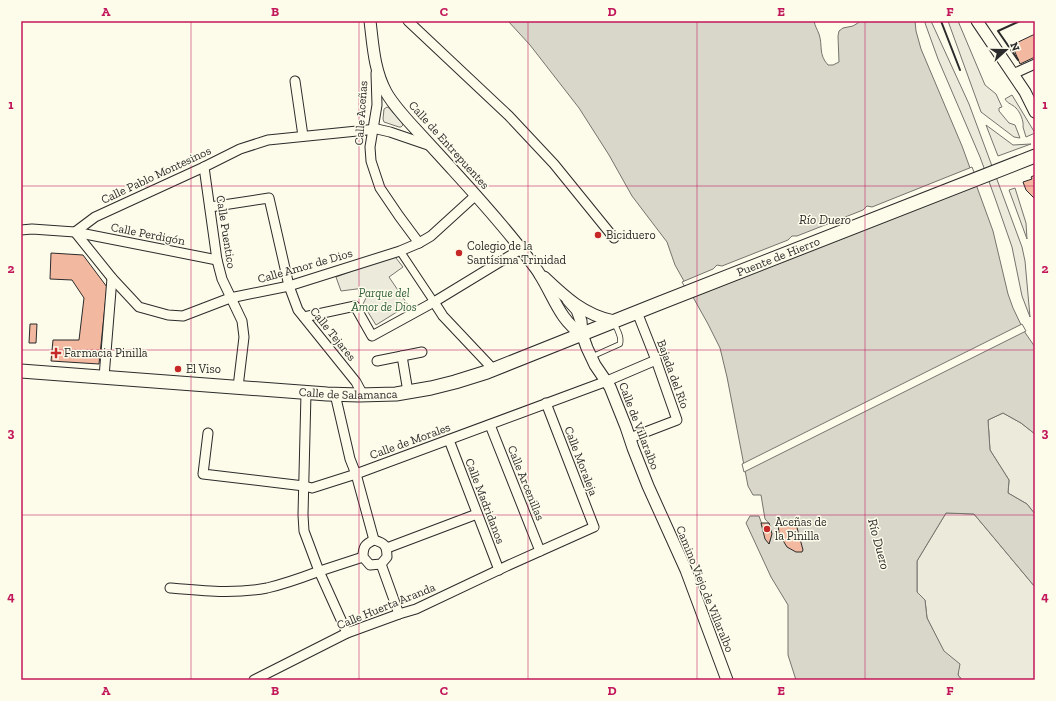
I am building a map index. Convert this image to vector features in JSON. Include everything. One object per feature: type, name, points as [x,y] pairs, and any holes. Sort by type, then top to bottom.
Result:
[{"type":"main road","name":"Puente de Hierro","points":[[660,303],[1035,156]]},
{"type":"main road","name":"Calle de Salamanca","points":[[21,371],[306,393],[364,395],[396,394],[455,382],[494,369],[660,303]]},
{"type":"street","name":"Calle de Entrepuentes","points":[[370,21],[376,67],[390,99],[476,195],[539,272],[574,306],[581,321],[582,334]]},
{"type":"street","points":[[408,21],[509,116],[554,164],[614,238]]},
{"type":"street","points":[[977,21],[1025,92],[1035,112]]},
{"type":"street","points":[[1013,74],[1035,64]]},
{"type":"street","name":"Calle Aceñas","points":[[376,67],[376,105],[370,147],[371,161],[380,188],[419,243]]},
{"type":"street","points":[[295,82],[303,136]]},
{"type":"street","points":[[1025,92],[1035,101]]},
{"type":"street","name":"Calle Pablo Montesinos","points":[[75,232],[95,217],[240,149],[268,140],[373,129],[390,132],[431,146]]},
{"type":"street","name":"Calle Puentico","points":[[204,167],[217,260],[222,279],[242,321],[244,337],[238,388]]},
{"type":"street","name":"Calle Amor de Dios","points":[[75,232],[112,278],[139,307],[168,315],[183,316],[230,298],[289,286],[419,243],[431,236],[476,195]]},
{"type":"street","name":"Calle Tejares","points":[[210,207],[269,198],[289,286],[298,310],[356,382],[364,395]]},
{"type":"street","points":[[21,230],[32,229],[75,232]]},
{"type":"street","name":"Calle Perdigón","points":[[75,232],[217,260]]},
{"type":"street","points":[[304,317],[355,306],[372,336],[434,302],[521,249]]},
{"type":"street","points":[[400,250],[443,316],[494,369]]},
{"type":"street","name":"Calle de Entrepuentes","points":[[539,272],[552,298],[566,320],[573,328],[582,334]]},
{"type":"street","points":[[104,377],[112,278]]},
{"type":"street","name":"Calle de Entrepuentes","points":[[568,300],[593,314],[614,321]]},
{"type":"street","name":"Bajada del Río","points":[[630,438],[677,420],[637,312]]},
{"type":"street","name":"Calle de Villaralbo","points":[[582,334],[591,357],[607,381],[624,420],[648,486]]},
{"type":"street","points":[[377,361],[422,352]]},
{"type":"street","points":[[402,356],[408,392]]},
{"type":"street","name":"Calle de Morales","points":[[208,433],[203,474],[312,488],[356,474],[490,425],[607,381],[656,360]]},
{"type":"street","points":[[306,393],[303,515],[304,531],[319,571],[347,633]]},
{"type":"street","points":[[335,394],[350,459],[356,474],[374,540]]},
{"type":"street","name":"Calle Moraleja","points":[[546,403],[594,527]]},
{"type":"street","name":"Calle Arcenillas","points":[[490,425],[540,551]]},
{"type":"street","name":"Calle Madridanos","points":[[449,440],[499,570]]},
{"type":"street","name":"Camino Viejo de Villaralbo","points":[[648,486],[686,570],[727,680]]},
{"type":"street","points":[[387,548],[477,514]]},
{"type":"street","name":"Calle Huerta Aranda","points":[[254,680],[347,633],[416,609],[594,527]]},
{"type":"street","points":[[374,540],[382,542],[387,548],[387,557],[381,564],[370,565],[363,556],[363,549],[367,543],[374,540]]},
{"type":"street","points":[[170,588],[214,591],[268,588],[290,582],[363,556]]},
{"type":"street","points":[[381,564],[399,614]]},
{"type":"lane","points":[[591,357],[620,344],[621,341],[614,321]]},
{"type":"green space","points":[[926,21],[931,21],[969,104],[1022,247],[1025,261],[1030,317],[1022,296],[1012,247],[995,198],[980,157],[938,59],[925,23]]},
{"type":"green space","points":[[948,21],[958,21],[985,85],[996,94],[1002,107],[999,108],[999,111],[1009,123],[1015,125],[1020,138],[1014,137],[981,112]]},
{"type":"green space","points":[[1012,95],[1035,133],[1026,137],[1020,114],[1016,108],[1005,99]]},
{"type":"green space","points":[[387,107],[402,123],[403,125],[401,127],[384,122],[384,109]]},
{"type":"green space","points":[[986,125],[1013,145],[1031,144],[998,156]]},
{"type":"green space","points":[[1015,188],[1026,223],[1027,239],[1009,190]]},
{"type":"green space","name":"Parque del Amor de Dios","points":[[395,255],[403,267],[389,277],[408,305],[376,325],[363,304],[367,296],[364,288],[341,291],[336,277]]},
{"type":"green space","points":[[1003,413],[1021,423],[1035,434],[1035,514],[1027,504],[1008,493],[1009,480],[990,450],[988,420]]},
{"type":"green space","points":[[946,513],[974,514],[1035,587],[1035,680],[962,680],[958,675],[959,664],[944,652],[927,618],[925,600],[917,592],[917,561]]},
{"type":"water","name":"Río Duero","points":[[508,21],[814,21],[820,38],[823,57],[828,65],[833,65],[839,62],[838,36],[839,31],[843,28],[853,26],[861,21],[915,21],[921,49],[962,146],[993,231],[1008,294],[1013,308],[1024,331],[1035,347],[1035,434],[1021,423],[1003,413],[988,420],[990,450],[1009,480],[1008,493],[1027,504],[1035,514],[1035,587],[974,514],[946,513],[917,561],[917,592],[925,600],[927,618],[944,651],[960,664],[958,675],[962,680],[796,680],[788,655],[788,605],[771,577],[746,523],[750,516],[759,516],[769,544],[771,528],[765,519],[761,495],[753,495],[748,486],[720,348],[675,265],[667,242],[632,196],[609,155],[579,108],[530,45]]},
{"type":"pier","points":[[972,167],[979,185],[691,298],[682,282],[713,269],[717,265],[722,266],[788,240],[792,236],[797,236],[863,210],[867,206],[872,207]]},
{"type":"pier","points":[[1022,324],[1026,331],[744,472],[742,464]]},
{"type":"building","points":[[1035,34],[1035,57],[1020,64],[1012,45]]},
{"type":"building","points":[[1035,175],[1035,199],[1026,190],[1023,182],[1032,179],[1031,177]]},
{"type":"building","points":[[51,253],[83,255],[107,287],[99,364],[51,361],[53,340],[79,340],[84,298],[72,280],[50,279]]},
{"type":"building","points":[[30,324],[37,324],[36,343],[29,343]]},
{"type":"building","points":[[795,520],[803,550],[802,552],[796,552],[787,547],[779,534],[778,522]]},
{"type":"building","name":"Aceñas de la Pinilla","points":[[761,523],[769,523],[772,534],[769,544],[765,539]]},
{"type":"wall","points":[[941,21],[960,70]]},
{"type":"wall","points":[[1018,60],[998,31],[1020,21]]},
{"type":"place","name":"Biciduero","points":[[598,235]]},
{"type":"place","name":"Colegio de la Santísima Trinidad","points":[[459,253]]},
{"type":"place","name":"Farmacia Pinilla","points":[[56,353]]},
{"type":"place","name":"El Viso","points":[[178,369]]},
{"type":"place","name":"Aceñas de la Pinilla","points":[[767,529]]}]
